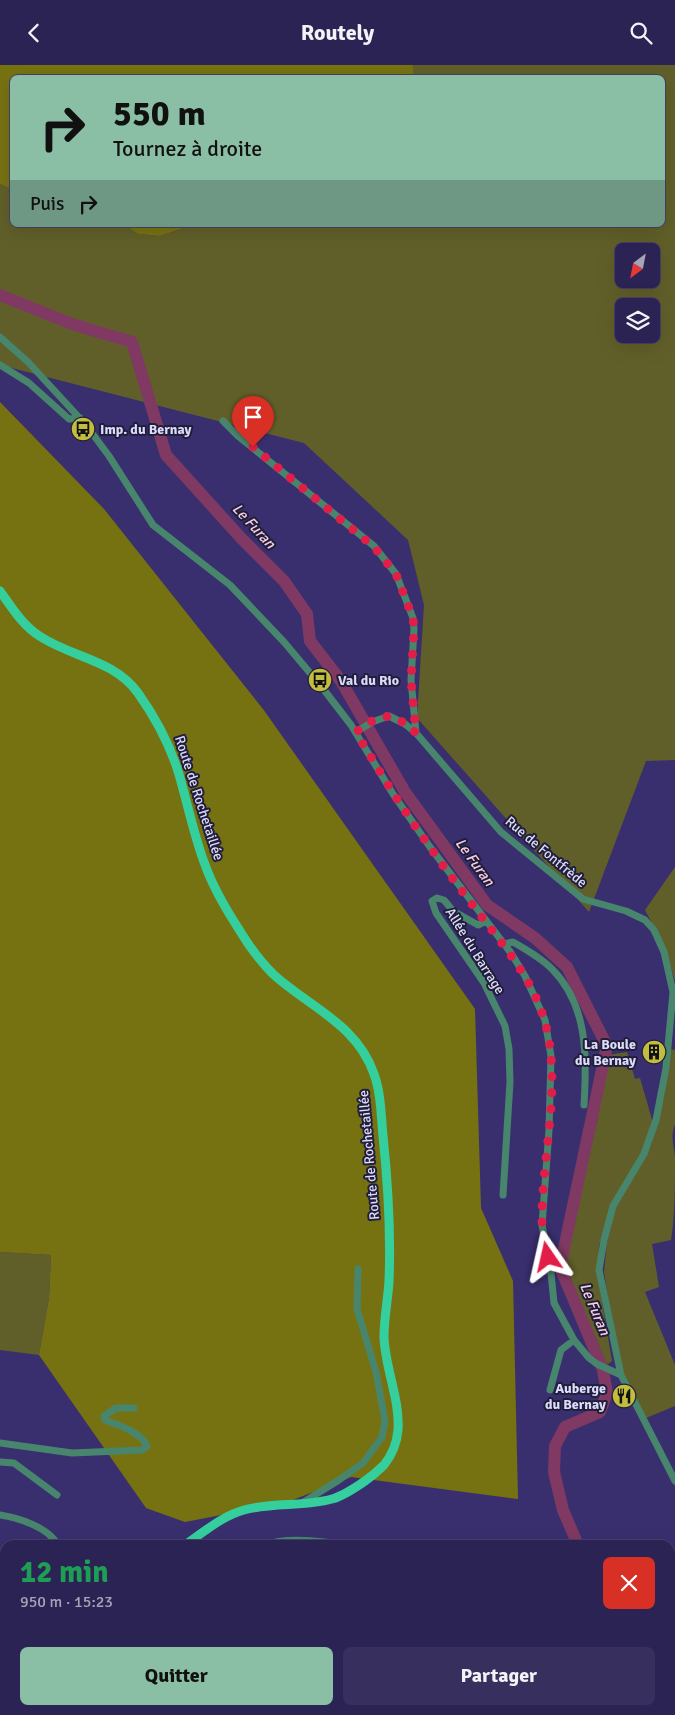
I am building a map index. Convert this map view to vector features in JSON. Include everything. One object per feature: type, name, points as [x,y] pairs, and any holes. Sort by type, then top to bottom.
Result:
[{"type":"main road","name":"Route de Rochetaillée","points":[[0,591],[20,620],[43,639],[96,660],[120,674],[137,691],[163,732],[178,770],[204,865],[236,925],[260,960],[275,975],[330,1015],[348,1031],[363,1050],[374,1074],[380,1100],[389,1195],[389,1279],[384,1338],[398,1418],[398,1435],[392,1451],[385,1464],[368,1479],[334,1499],[268,1505],[242,1510],[220,1520],[192,1540]]},
{"type":"street","points":[[0,337],[28,362],[80,418],[109,456],[153,525],[201,561],[244,599],[284,642],[358,731],[393,794],[430,847],[504,944],[526,977],[538,1002],[548,1035],[552,1057],[542,1225],[551,1273],[554,1303],[574,1340],[589,1358],[597,1364],[621,1375]]},
{"type":"street","points":[[0,365],[29,383],[69,419],[80,418]]},
{"type":"street","points":[[224,421],[238,436],[374,547],[396,574],[413,618],[411,680],[416,733]]},
{"type":"street","name":"Rue de Fontfrède","points":[[358,731],[372,721],[389,716],[405,723],[416,733],[501,832],[583,899],[626,911],[645,920],[654,930],[664,952],[673,992],[666,1068],[656,1120],[644,1154],[613,1206],[604,1240],[599,1270],[621,1375],[675,1481]]},
{"type":"street","name":"Allée du Barrage","points":[[486,921],[478,925],[453,911],[444,900],[437,898],[432,901],[436,913],[484,983],[505,1026],[510,1082],[503,1195]]},
{"type":"street","points":[[504,944],[514,942],[532,953],[552,970],[574,1000],[584,1037],[586,1075],[584,1105]]},
{"type":"street","points":[[302,1503],[363,1463],[382,1437],[385,1421],[376,1372],[357,1309],[358,1269]]},
{"type":"street","points":[[550,1389],[561,1350],[574,1340]]},
{"type":"street","points":[[0,1443],[72,1453],[142,1450],[147,1446],[144,1440],[119,1425],[104,1420],[104,1416],[116,1408],[134,1408]]},
{"type":"street","points":[[0,1462],[14,1463],[57,1495]]},
{"type":"street","points":[[0,1515],[15,1517],[42,1530],[54,1540]]},
{"type":"shaded area","points":[[0,65],[413,65],[413,75],[10,75],[10,189],[0,184]]},
{"type":"shaded area","points":[[413,65],[675,65],[675,760],[646,761],[589,912],[417,718],[424,605],[408,540],[304,443],[0,365],[0,184],[10,189],[10,227],[127,227],[138,234],[160,236],[187,227],[665,227],[665,75],[413,75]]},
{"type":"shaded area","points":[[127,227],[187,227],[160,236],[138,234]]},
{"type":"shaded area","points":[[0,402],[104,509],[263,709],[475,1009],[481,1208],[513,1281],[518,1499],[351,1477],[288,1502],[185,1522],[146,1508],[39,1355],[49,1298],[51,1255],[0,1252]]},
{"type":"shaded area","points":[[675,867],[675,981],[665,948],[645,910]]},
{"type":"shaded area","points":[[669,1049],[675,1050],[675,1124],[673,1137],[675,1189],[673,1221],[671,1240],[652,1244],[659,1287],[645,1292],[675,1365],[675,1406],[646,1418],[624,1374],[613,1331],[604,1272],[607,1242],[616,1205],[644,1160],[651,1145],[664,1097]]},
{"type":"shaded area","points":[[627,1052],[635,1079],[640,1078],[653,1123],[645,1147],[609,1210],[599,1246],[597,1272],[612,1361],[608,1364],[604,1362],[572,1289],[563,1263],[598,1117],[600,1088],[609,1055]]},
{"type":"shaded area","points":[[0,1252],[51,1255],[49,1298],[39,1355],[0,1350]]},
{"type":"waterway","name":"Le Furan","points":[[0,295],[72,324],[132,342],[166,455],[241,538],[284,581],[307,614],[310,641],[341,681],[405,792],[487,905],[535,938],[567,967],[607,1046],[560,1267],[603,1370],[607,1393],[600,1412],[565,1427],[555,1446],[554,1472],[563,1510],[576,1540]]},
{"type":"place","name":"Imp. du Bernay","points":[[83,429]]},
{"type":"place","name":"Val du Rio","points":[[320,680]]},
{"type":"place","name":"La Boule du Bernay","points":[[654,1052]]},
{"type":"place","name":"Auberge du Bernay","points":[[624,1396]]},
{"type":"route","points":[[253,447],[374,547],[396,574],[413,618],[411,680],[416,733],[405,723],[389,716],[372,721],[356,732],[393,794],[430,847],[464,894],[511,953],[526,977],[545,1021],[552,1057],[542,1225],[548,1257]]}]
